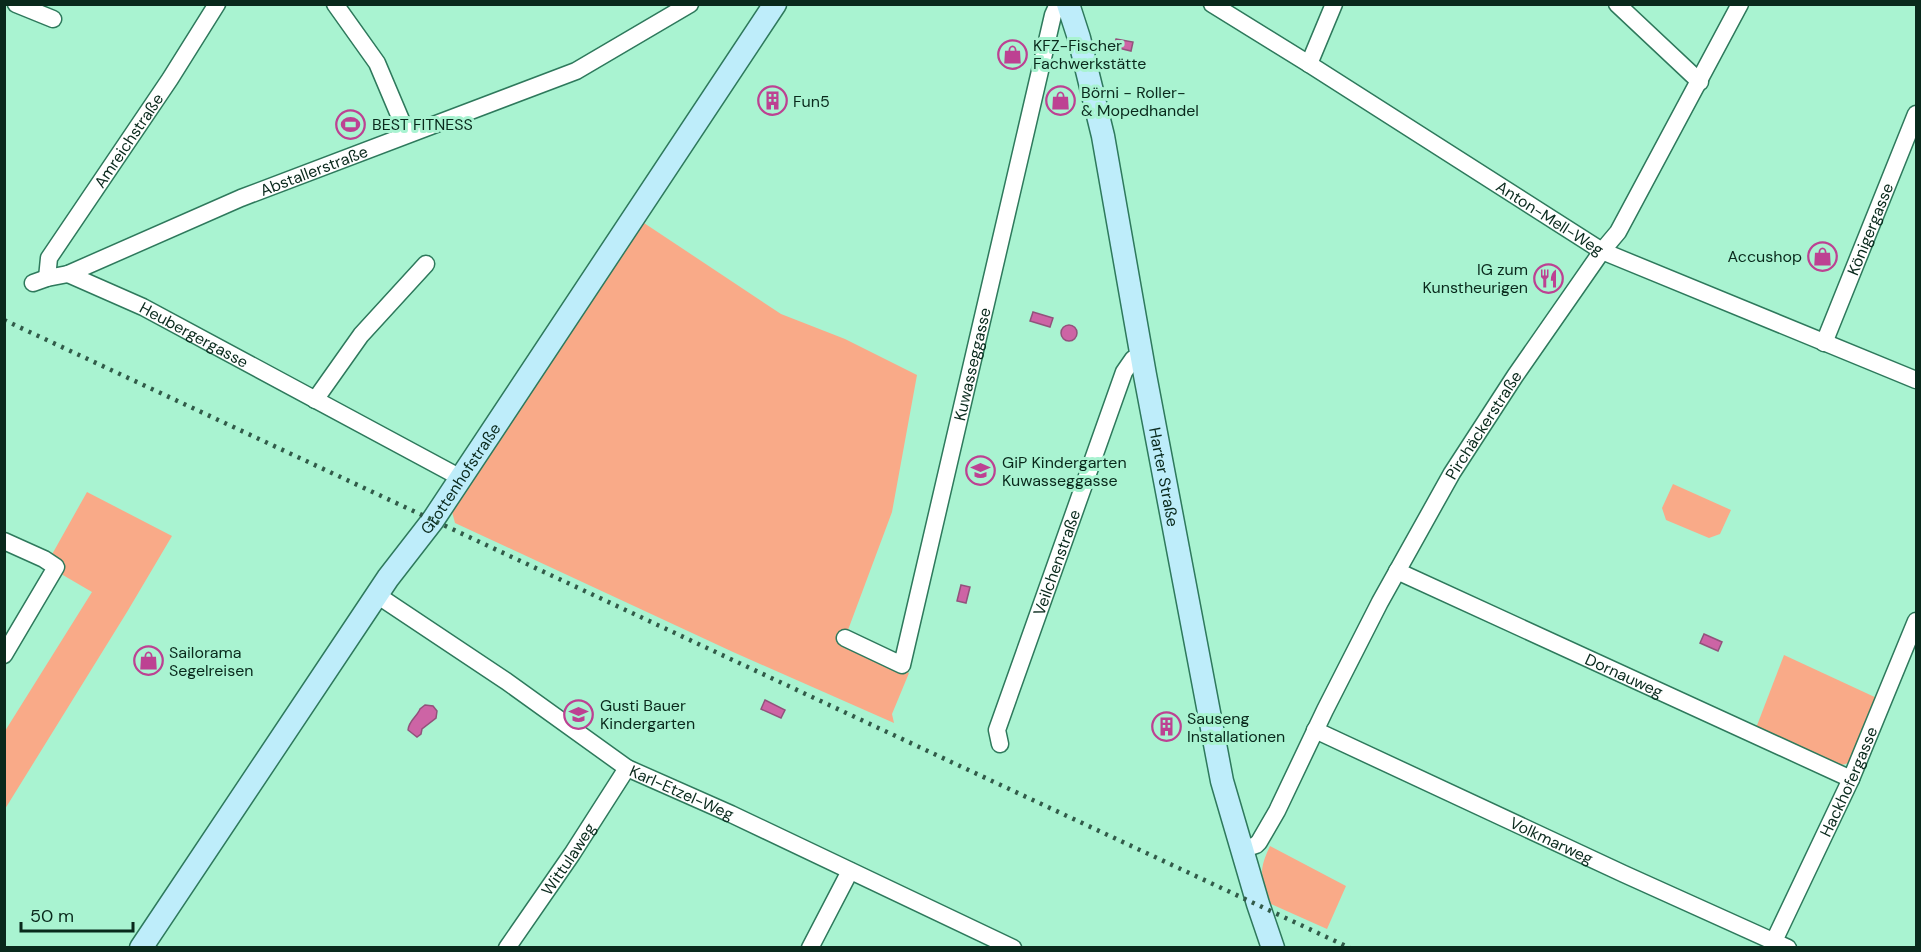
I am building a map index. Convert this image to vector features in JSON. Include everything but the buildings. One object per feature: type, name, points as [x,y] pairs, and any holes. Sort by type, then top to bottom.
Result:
[{"type":"main road","name":"Harter Straße","points":[[1068,4],[1104,136],[1141,356],[1203,693],[1222,781],[1241,850],[1273,948]]},
{"type":"main road","name":"Grottenhofstraße","points":[[141,948],[377,595],[419,540],[461,478],[766,8]]},
{"type":"street","points":[[16,4],[53,19]]},
{"type":"street","name":"Amreichstraße","points":[[40,281],[49,258],[217,4]]},
{"type":"street","points":[[335,4],[377,63],[407,134]]},
{"type":"street","name":"Abstallerstraße","points":[[40,281],[68,274],[241,198],[576,71],[690,4]]},
{"type":"street","name":"Kuwasseggasse","points":[[845,638],[902,665],[1053,15],[1058,4]]},
{"type":"street","name":"Anton-Mell-Weg","points":[[1212,4],[1602,251],[1917,380]]},
{"type":"street","points":[[1309,64],[1334,4]]},
{"type":"street","points":[[1617,4],[1700,82]]},
{"type":"street","name":"Pirchäckerstraße","points":[[1241,850],[1256,845],[1278,811],[1316,730],[1397,571],[1452,473],[1602,251],[1618,232],[1740,4]]},
{"type":"street","name":"Königergasse","points":[[1824,343],[1917,114]]},
{"type":"street","points":[[315,400],[361,335],[426,264]]},
{"type":"street","name":"Heubergergasse","points":[[68,274],[142,307],[461,478]]},
{"type":"street","name":"Veilchenstraße","points":[[1000,744],[997,730],[1124,372],[1133,359],[1141,356]]},
{"type":"street","points":[[4,541],[56,567],[4,656]]},
{"type":"street","name":"Dornauweg","points":[[1397,571],[1851,779]]},
{"type":"street","name":"Karl-Etzel-Weg","points":[[377,595],[506,681],[627,768],[731,814],[1013,948]]},
{"type":"street","name":"Hackhofergasse","points":[[1781,944],[1917,621]]},
{"type":"street","name":"Volkmarweg","points":[[1316,730],[1624,874],[1781,944]]},
{"type":"street","name":"Wittulaweg","points":[[507,948],[572,854],[627,768]]},
{"type":"street","points":[[810,948],[850,871]]},
{"type":"shaded area","points":[[1116,39],[1133,42],[1131,51],[1114,47]]},
{"type":"shaded area","points":[[641,221],[781,314],[845,339],[917,375],[892,512],[845,638],[909,673],[892,714],[894,723],[733,652],[455,523],[451,508]]},
{"type":"shaded area","points":[[1033,312],[1053,318],[1050,327],[1030,321]]},
{"type":"shaded area","points":[[1066,325],[1072,325],[1077,333],[1075,339],[1066,341],[1061,336],[1061,330]]},
{"type":"shaded area","points":[[1673,484],[1731,510],[1720,534],[1709,538],[1666,520],[1662,508]]},
{"type":"shaded area","points":[[87,492],[172,536],[5,809],[5,731],[92,592],[56,571],[50,558]]},
{"type":"shaded area","points":[[961,585],[970,587],[966,603],[957,601]]},
{"type":"shaded area","points":[[1704,634],[1722,642],[1718,651],[1700,643]]},
{"type":"shaded area","points":[[1784,655],[1879,699],[1849,763],[1838,766],[1756,728]]},
{"type":"shaded area","points":[[765,700],[785,710],[781,718],[761,709]]},
{"type":"shaded area","points":[[425,705],[433,706],[437,711],[436,718],[422,729],[421,734],[417,737],[408,730],[411,721]]},
{"type":"shaded area","points":[[1270,846],[1346,886],[1327,929],[1271,904],[1262,875],[1263,863]]},
{"type":"railway","points":[[4,320],[1350,948]]},
{"type":"place","name":"KFZ-Fischer Fachwerkstätte","points":[[1012,54]]},
{"type":"place","name":"Fun5","points":[[772,101]]},
{"type":"place","name":"Börni - Roller- & Mopedhandel","points":[[1060,101]]},
{"type":"place","name":"BEST FITNESS","points":[[351,124]]},
{"type":"place","name":"Accushop","points":[[1823,256]]},
{"type":"place","name":"IG zum Kunstheurigen","points":[[1549,278]]},
{"type":"place","name":"GiP Kindergarten Kuwasseggasse","points":[[981,471]]},
{"type":"place","name":"Sailorama Segelreisen","points":[[148,661]]},
{"type":"place","name":"Gusti Bauer Kindergarten","points":[[579,714]]},
{"type":"place","name":"Sauseng Installationen","points":[[1166,727]]}]
